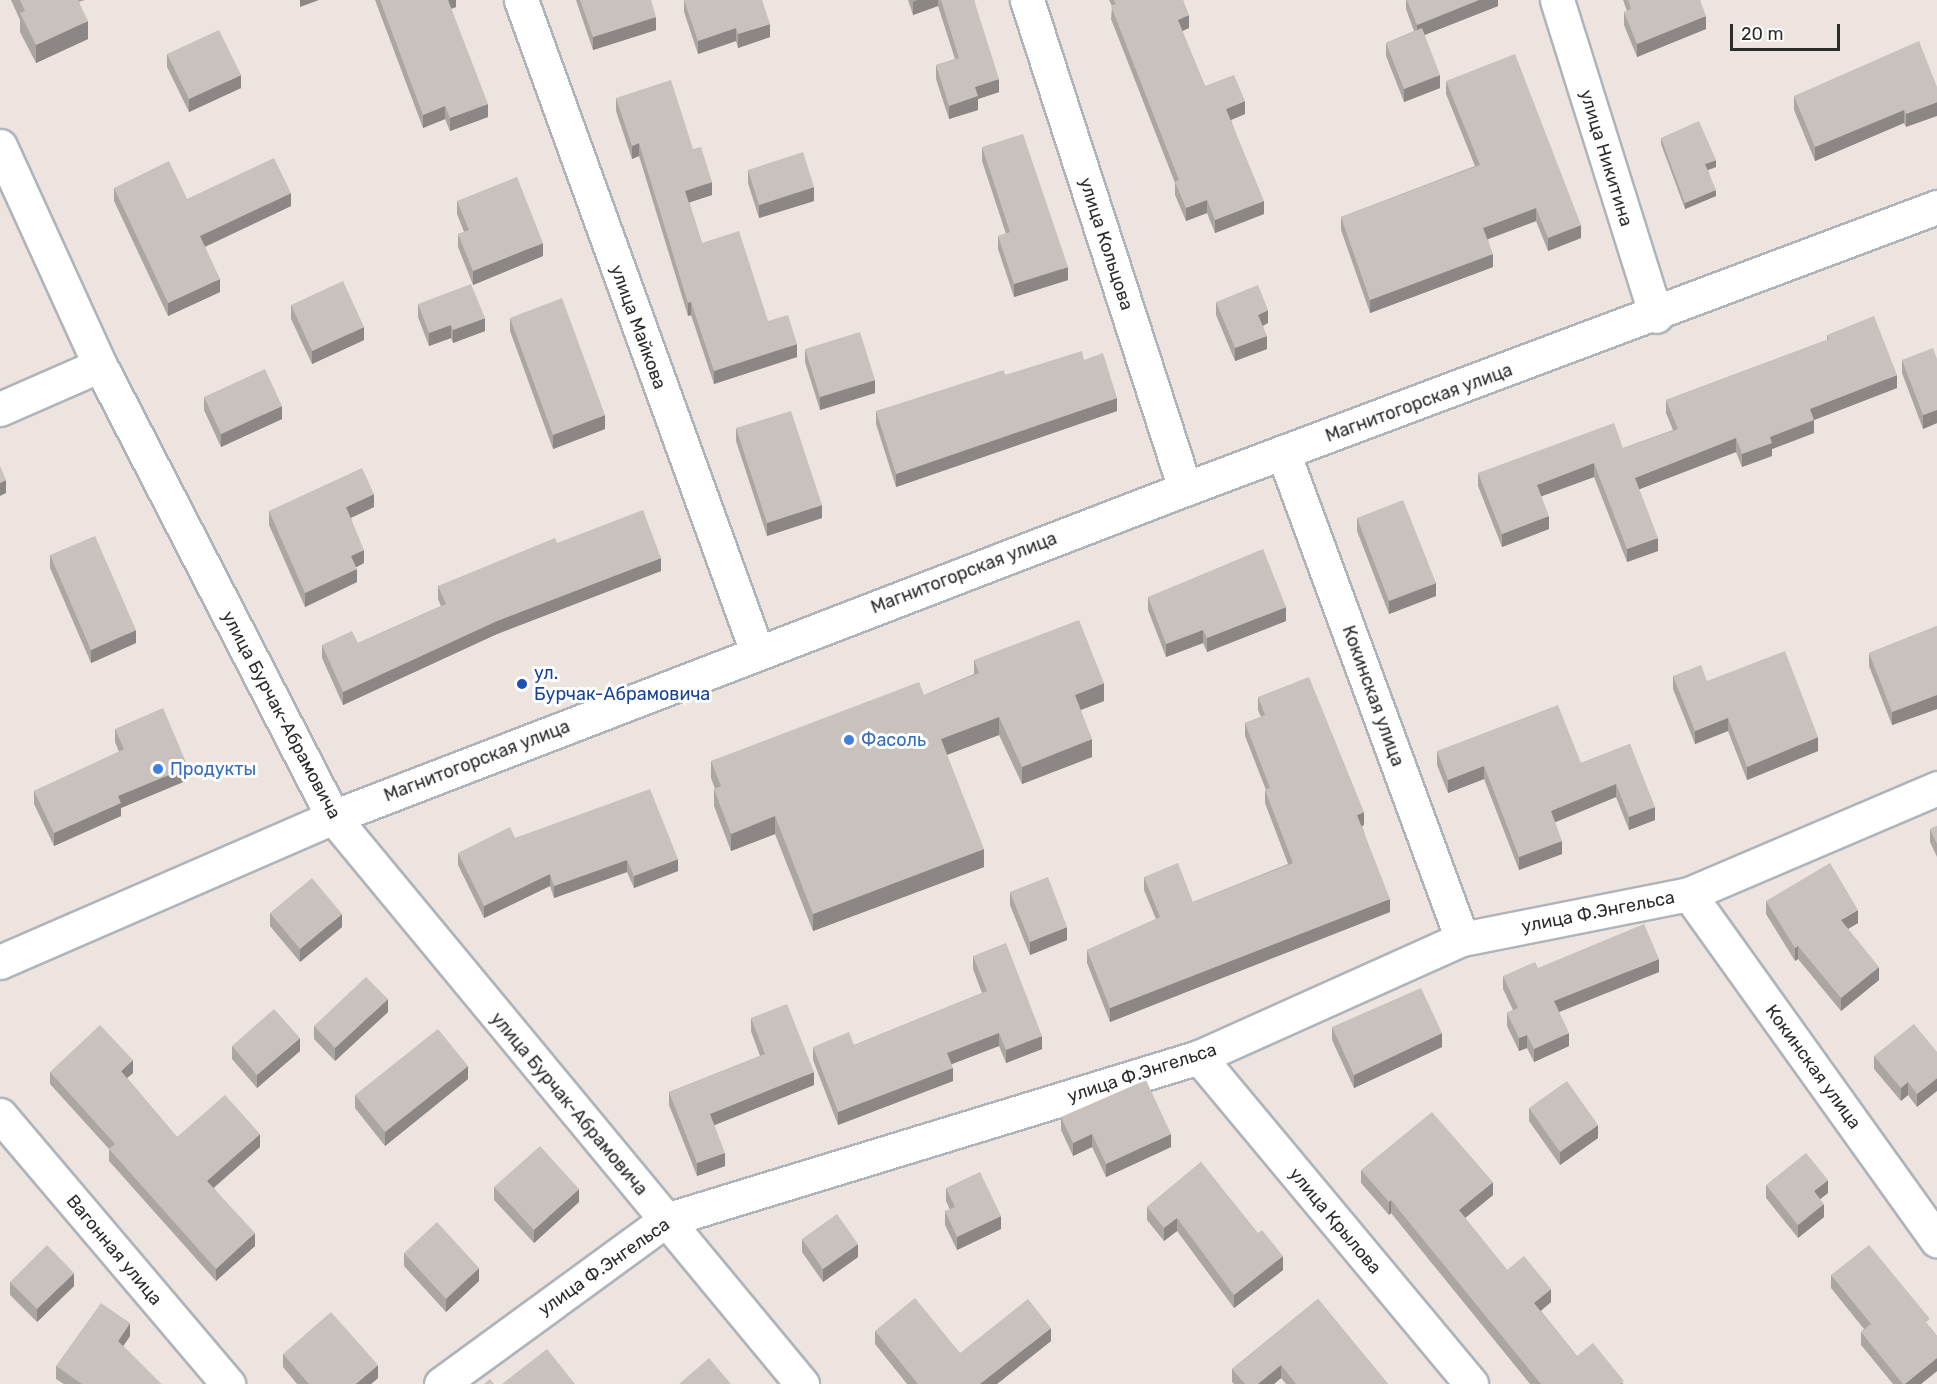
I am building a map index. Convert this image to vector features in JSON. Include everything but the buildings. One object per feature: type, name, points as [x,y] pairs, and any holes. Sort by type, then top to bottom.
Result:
[{"type":"street","name":"улица Майкова","points":[[521,0],[757,652]]},
{"type":"street","name":"улица Кольцова","points":[[1027,0],[1185,489]]},
{"type":"street","name":"улица Никитина","points":[[1557,0],[1656,315]]},
{"type":"street","name":"улица Бурчак-Абрамовича","points":[[0,147],[100,365],[333,818],[802,1384]]},
{"type":"street","name":"Магнитогорская улица","points":[[0,962],[333,818],[757,652],[1283,452],[1656,315],[1937,207]]},
{"type":"street","points":[[0,409],[100,365]]},
{"type":"street","name":"Кокинская улица","points":[[1283,452],[1462,939]]},
{"type":"street","name":"улица Ф.Энгельса","points":[[441,1384],[666,1220],[1199,1058],[1462,939],[1689,894],[1937,789]]},
{"type":"street","name":"Кокинская улица","points":[[1689,894],[1937,1240]]},
{"type":"street","name":"улица Крылова","points":[[1199,1058],[1472,1384]]},
{"type":"street","name":"Вагонная улица","points":[[0,1115],[228,1384]]},
{"type":"place","name":"ул. Бурчак-Абрамовича","points":[[522,684]]},
{"type":"place","name":"Фасоль","points":[[849,740]]},
{"type":"place","name":"Продукты","points":[[158,769]]}]
